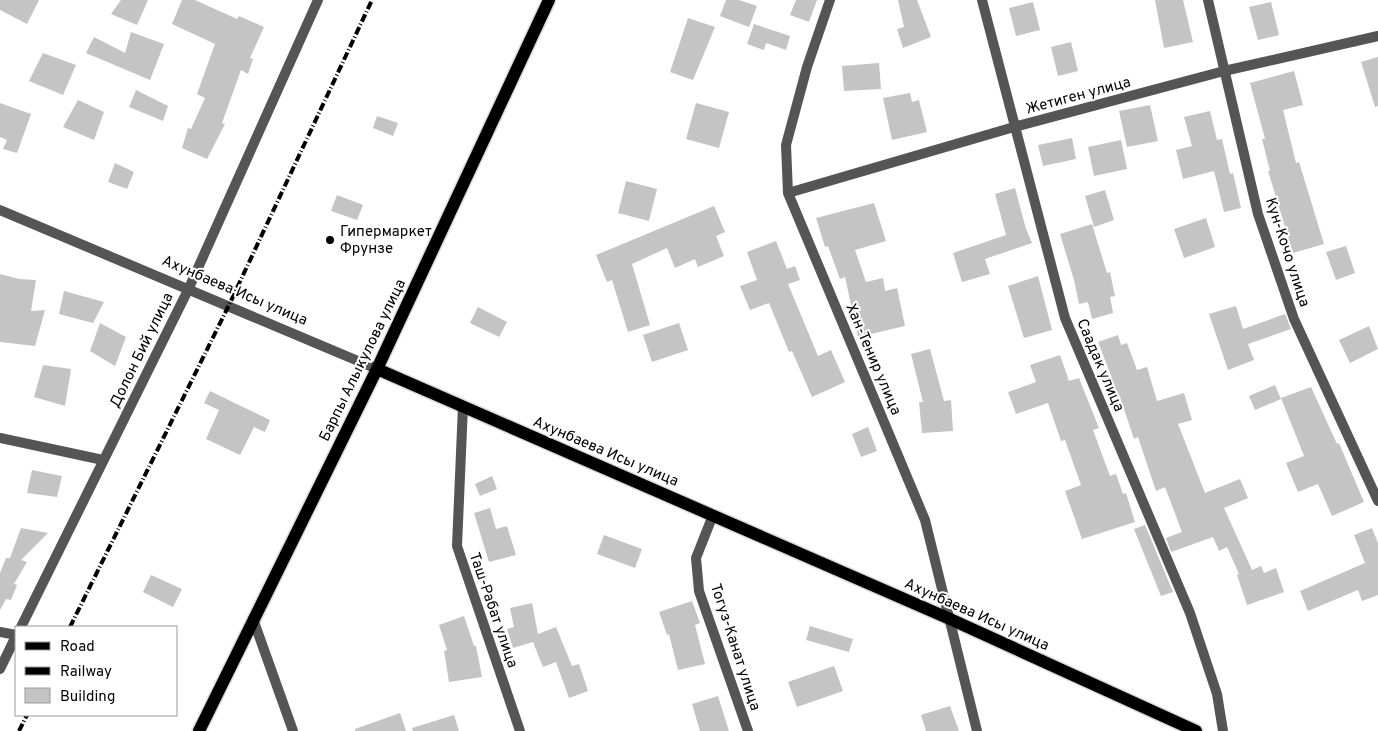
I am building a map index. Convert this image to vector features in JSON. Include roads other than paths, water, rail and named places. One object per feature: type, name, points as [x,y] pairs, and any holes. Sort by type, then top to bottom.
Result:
[{"type":"main road","name":"Барпы Алыкулова улица","points":[[199,731],[377,369],[549,0]]},
{"type":"main road","name":"Ахунбаева Исы улица","points":[[377,369],[950,619],[1196,731]]},
{"type":"street","name":"Долон Бий улица","points":[[21,626],[189,288],[318,0]]},
{"type":"street","name":"Хан-Тенир улица","points":[[830,0],[807,67],[786,145],[788,193],[926,520],[977,731]]},
{"type":"street","name":"Саадак улица","points":[[982,0],[1065,318],[1190,613],[1217,694],[1223,731]]},
{"type":"street","name":"Кун-Кочо улица","points":[[1208,0],[1258,214],[1294,319],[1378,500]]},
{"type":"street","name":"Жетиген улица","points":[[788,193],[1014,127],[1224,71],[1378,36]]},
{"type":"street","name":"Ахунбаева Исы улица","points":[[0,210],[189,288],[377,369]]},
{"type":"street","name":"Таш-Рабат улица","points":[[462,406],[457,546],[520,731]]},
{"type":"street","points":[[0,438],[104,460]]},
{"type":"street","name":"Тогуз-Канат улица","points":[[714,515],[696,558],[699,591],[748,731]]},
{"type":"street","points":[[253,619],[292,731]]},
{"type":"street","points":[[0,632],[15,636]]},
{"type":"street","points":[[0,670],[15,638]]},
{"type":"railway","points":[[70,626],[229,305],[372,0]]},
{"type":"railway","points":[[19,731],[26,716]]},
{"type":"place","name":"Гипермаркет Фрунзе","points":[[330,240]]}]
